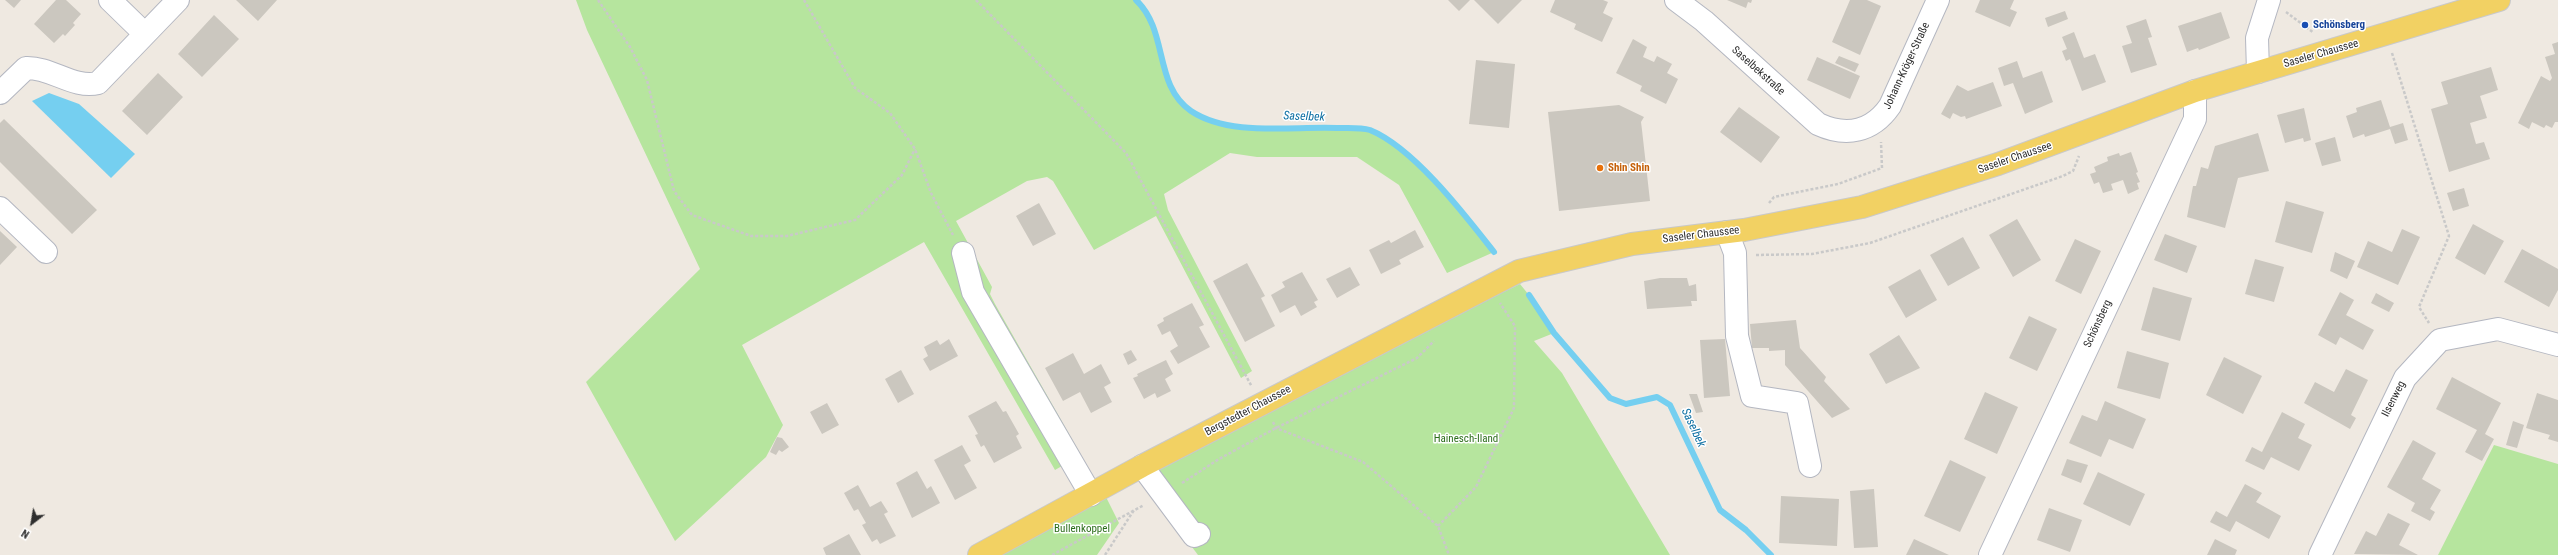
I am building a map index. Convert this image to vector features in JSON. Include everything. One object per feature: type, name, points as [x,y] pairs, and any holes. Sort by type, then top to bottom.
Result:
[{"type":"main road","name":"Saseler Chaussee","points":[[1519,271],[1598,250],[1670,238],[1736,231],[1862,207],[1998,164],[2195,91],[2499,0]]},
{"type":"main road","name":"Bergstedter Chaussee","points":[[979,555],[1142,466],[1487,285],[1519,271]]},
{"type":"street","points":[[110,0],[145,34]]},
{"type":"street","points":[[0,93],[26,68],[40,68],[81,84],[98,83],[178,0]]},
{"type":"street","name":"Saselbekstraße","points":[[1676,0],[1704,21],[1818,124],[1831,130],[1845,131],[1874,124]]},
{"type":"street","name":"Johann-Kröger-Straße","points":[[1874,124],[1890,106],[1938,0]]},
{"type":"street","points":[[2258,72],[2257,38],[2275,4]]},
{"type":"street","name":"Schönsberg","points":[[1990,555],[2195,119],[2195,91]]},
{"type":"street","points":[[0,208],[46,252]]},
{"type":"street","points":[[1736,231],[1735,253],[1737,336],[1752,396],[1796,403],[1810,466]]},
{"type":"street","points":[[963,253],[973,292],[1091,495]]},
{"type":"street","points":[[2440,340],[2498,329],[2558,345]]},
{"type":"street","name":"Ilsenweg","points":[[2320,555],[2405,378],[2440,340]]},
{"type":"street","points":[[1142,466],[1163,495],[1175,523],[1194,536],[1199,534]]},
{"type":"path","points":[[598,0],[630,47],[647,80],[674,191],[692,215],[751,236],[787,236],[856,220],[902,175],[915,149]]},
{"type":"path","points":[[804,0],[855,88],[890,113],[915,149],[931,193],[963,253]]},
{"type":"path","points":[[976,0],[1126,153],[1276,428],[1363,462],[1438,526],[1449,555]]},
{"type":"path","points":[[2275,4],[2336,50]]},
{"type":"path","points":[[2386,34],[2449,236],[2419,307],[2440,340]]},
{"type":"path","points":[[1736,231],[1774,197],[1838,184],[1882,168],[1882,144],[1874,124]]},
{"type":"path","points":[[1735,253],[1746,256],[1812,254],[1870,243],[1966,211],[2073,171],[2080,160],[2076,136]]},
{"type":"path","points":[[1438,526],[1476,487],[1514,408],[1515,326],[1487,285]]},
{"type":"path","points":[[1052,555],[1163,495],[1218,459],[1276,428],[1417,358],[1439,336]]},
{"type":"path","points":[[1105,555],[1134,510]]},
{"type":"green space","points":[[576,0],[1136,0],[1146,13],[1153,27],[1171,87],[1179,100],[1191,111],[1207,119],[1242,127],[1281,129],[1362,128],[1370,130],[1387,139],[1404,151],[1421,167],[1453,202],[1494,252],[1447,273],[1399,185],[1357,157],[1257,157],[1230,153],[1164,194],[1168,210],[1252,371],[1241,378],[1156,216],[1094,250],[1053,181],[1047,177],[1027,181],[956,221],[992,287],[990,294],[995,304],[1081,455],[1055,470],[924,242],[742,345],[783,425],[766,457],[675,541],[586,382],[700,269],[587,30]]},
{"type":"green space","name":"Hainesch-Iland","points":[[1520,284],[1537,305],[1554,333],[1534,341],[1562,373],[1670,555],[1198,555],[1135,471]]},
{"type":"green space","points":[[2494,445],[2558,464],[2558,555],[2438,555]]},
{"type":"green space","name":"Bullenkoppel","points":[[1102,489],[1119,523],[1097,555],[979,555]]},
{"type":"water","points":[[49,93],[79,104],[135,154],[111,178],[32,101]]},
{"type":"building","points":[[5,0],[21,0],[14,8]]},
{"type":"building","points":[[56,0],[66,0],[81,14],[73,23],[75,25],[65,36],[63,34],[54,43],[34,24]]},
{"type":"building","points":[[236,0],[277,0],[258,21]]},
{"type":"building","points":[[1448,0],[1470,0],[1459,11]]},
{"type":"building","points":[[1474,0],[1522,0],[1498,24]]},
{"type":"building","points":[[1555,0],[1603,0],[1608,2],[1603,13],[1613,18],[1602,42],[1574,29],[1576,24],[1550,12]]},
{"type":"building","points":[[1727,0],[1752,0],[1751,3],[1748,2],[1746,8]]},
{"type":"building","points":[[1850,0],[1867,0],[1881,6],[1860,55],[1832,42]]},
{"type":"building","points":[[1980,0],[2014,0],[2010,9],[2017,12],[2010,27],[1975,12]]},
{"type":"building","points":[[2065,11],[2068,19],[2048,27],[2045,18]]},
{"type":"building","points":[[2221,12],[2230,38],[2199,50],[2198,48],[2187,52],[2178,26]]},
{"type":"building","points":[[214,15],[239,39],[202,77],[178,54]]},
{"type":"building","points":[[2146,19],[2152,37],[2148,38],[2157,65],[2131,73],[2122,46],[2132,43],[2126,26]]},
{"type":"building","points":[[2074,32],[2084,58],[2095,54],[2106,82],[2082,91],[2070,59],[2066,61],[2062,51],[2067,49],[2062,37]]},
{"type":"building","points":[[1633,39],[1647,47],[1643,57],[1654,62],[1657,56],[1672,64],[1667,73],[1678,79],[1666,104],[1640,91],[1642,86],[1616,73]]},
{"type":"building","points":[[2558,42],[2558,122],[2555,122],[2552,128],[2546,125],[2544,128],[2532,122],[2529,129],[2518,123],[2541,76],[2550,81],[2552,78],[2545,57],[2555,54],[2552,44]]},
{"type":"building","points":[[1839,56],[1859,64],[1855,72],[1835,63]]},
{"type":"building","points":[[1817,57],[1860,76],[1850,99],[1807,80]]},
{"type":"building","points":[[1476,60],[1515,64],[1509,128],[1469,124]]},
{"type":"building","points":[[2017,61],[2023,78],[2042,71],[2053,102],[2025,114],[2013,83],[2004,86],[1998,68]]},
{"type":"building","points":[[2491,67],[2498,90],[2480,96],[2487,118],[2470,123],[2476,144],[2484,142],[2490,159],[2449,172],[2431,109],[2448,104],[2441,82]]},
{"type":"building","points":[[158,73],[183,97],[147,135],[122,111]]},
{"type":"building","points":[[1993,82],[2002,106],[1966,119],[1965,116],[1961,117],[1953,113],[1950,119],[1941,114],[1957,85],[1968,91]]},
{"type":"building","points":[[2381,100],[2390,127],[2403,123],[2408,140],[2395,144],[2390,129],[2365,137],[2364,134],[2353,138],[2346,116],[2357,112],[2356,108]]},
{"type":"building","name":"Shin Shin","points":[[1619,105],[1644,117],[1641,122],[1650,201],[1559,211],[1548,112]]},
{"type":"building","points":[[1739,107],[1780,137],[1761,163],[1720,132]]},
{"type":"building","points":[[2304,108],[2311,140],[2304,142],[2303,138],[2285,143],[2277,115]]},
{"type":"building","points":[[4,119],[97,210],[72,234],[0,162],[0,123]]},
{"type":"building","points":[[2258,133],[2269,171],[2238,178],[2225,228],[2187,217],[2193,186],[2196,186],[2201,167],[2208,169],[2215,146]]},
{"type":"building","points":[[2335,137],[2341,161],[2322,166],[2315,143]]},
{"type":"building","points":[[2131,152],[2138,172],[2136,173],[2140,182],[2137,183],[2139,189],[2128,194],[2123,180],[2111,184],[2113,190],[2103,193],[2099,182],[2094,184],[2090,174],[2096,172],[2094,167],[2108,161],[2107,157],[2119,153],[2120,156]]},
{"type":"building","points":[[2464,188],[2469,206],[2453,211],[2447,193]]},
{"type":"building","points":[[2286,201],[2324,212],[2312,253],[2275,242]]},
{"type":"building","points":[[1039,203],[1056,234],[1033,246],[1016,216]]},
{"type":"building","points":[[2017,219],[2041,260],[2013,277],[1989,235]]},
{"type":"building","points":[[2473,224],[2504,241],[2485,275],[2455,258]]},
{"type":"building","points":[[2402,229],[2420,237],[2398,285],[2357,267],[2368,241],[2392,252]]},
{"type":"building","points":[[1415,230],[1424,247],[1399,260],[1401,264],[1381,274],[1369,250],[1389,240],[1391,243]]},
{"type":"building","points":[[0,231],[17,247],[0,265]]},
{"type":"building","points":[[2165,234],[2197,246],[2187,273],[2154,260]]},
{"type":"building","points":[[1963,237],[1980,268],[1948,286],[1930,255]]},
{"type":"building","points":[[2075,239],[2101,251],[2081,294],[2055,281]]},
{"type":"building","points":[[2522,249],[2558,269],[2558,290],[2549,307],[2504,282]]},
{"type":"building","points":[[2335,252],[2355,261],[2347,279],[2330,271]]},
{"type":"building","points":[[2255,259],[2284,267],[2274,302],[2245,294]]},
{"type":"building","points":[[1247,263],[1265,296],[1261,298],[1275,326],[1245,342],[1213,281]]},
{"type":"building","points":[[1350,267],[1360,285],[1337,298],[1326,279]]},
{"type":"building","points":[[1920,269],[1937,300],[1906,318],[1888,287]]},
{"type":"building","points":[[1302,272],[1318,300],[1314,302],[1317,307],[1301,316],[1295,305],[1280,313],[1271,295],[1285,287],[1282,282]]},
{"type":"building","points":[[1660,278],[1687,278],[1689,286],[1696,284],[1697,301],[1691,301],[1692,306],[1647,309],[1644,281]]},
{"type":"building","points":[[2153,287],[2192,298],[2180,341],[2141,330]]},
{"type":"building","points":[[2340,292],[2354,300],[2346,315],[2374,330],[2363,350],[2340,337],[2336,345],[2318,335]]},
{"type":"building","points":[[2376,293],[2394,303],[2389,312],[2371,303]]},
{"type":"building","points":[[1192,303],[1204,325],[1199,327],[1210,347],[1178,364],[1170,351],[1178,346],[1170,331],[1162,335],[1157,325],[1164,321],[1163,318]]},
{"type":"building","points":[[2029,316],[2057,329],[2037,371],[2009,358]]},
{"type":"building","points":[[1796,320],[1800,348],[1826,377],[1824,381],[1850,409],[1832,418],[1785,365],[1785,350],[1769,351],[1769,348],[1752,348],[1750,324]]},
{"type":"building","points":[[1899,335],[1920,368],[1886,384],[1869,354]]},
{"type":"building","points":[[949,339],[958,356],[930,371],[923,359],[928,356],[924,347],[937,340],[940,345]]},
{"type":"building","points":[[1725,339],[1730,396],[1704,398],[1700,340]]},
{"type":"building","points":[[1131,350],[1137,360],[1128,365],[1123,354]]},
{"type":"building","points":[[2127,351],[2169,363],[2160,399],[2117,388]]},
{"type":"building","points":[[1073,353],[1084,374],[1101,364],[1111,383],[1104,387],[1112,402],[1091,413],[1080,392],[1063,401],[1045,368]]},
{"type":"building","points":[[2224,357],[2262,376],[2243,414],[2206,395]]},
{"type":"building","points":[[1166,360],[1173,374],[1165,379],[1171,391],[1157,398],[1155,393],[1144,399],[1133,378],[1138,376],[1137,374]]},
{"type":"building","points":[[2346,369],[2368,380],[2351,415],[2356,418],[2350,429],[2304,403],[2315,382],[2334,392]]},
{"type":"building","points":[[901,370],[914,394],[898,403],[885,379]]},
{"type":"building","points":[[2452,377],[2501,403],[2485,434],[2494,439],[2482,461],[2465,452],[2477,430],[2436,409]]},
{"type":"building","points":[[1985,392],[2018,407],[1997,454],[1964,439]]},
{"type":"building","points":[[2537,393],[2558,400],[2558,442],[2548,439],[2550,435],[2526,428]]},
{"type":"building","points":[[1689,394],[1697,394],[1703,412],[1696,413]]},
{"type":"building","points":[[996,401],[1003,412],[1006,411],[1019,434],[1016,436],[1022,448],[994,463],[984,445],[981,447],[975,435],[978,434],[968,416]]},
{"type":"building","points":[[2105,401],[2146,419],[2133,449],[2109,439],[2101,457],[2069,443],[2082,415],[2097,421]]},
{"type":"building","points":[[827,403],[839,425],[822,434],[810,412]]},
{"type":"building","points":[[2282,412],[2305,424],[2298,438],[2312,445],[2299,471],[2271,457],[2264,470],[2245,461],[2252,447],[2262,452]]},
{"type":"building","points":[[2513,421],[2524,425],[2517,448],[2506,445]]},
{"type":"building","points":[[777,437],[782,438],[789,447],[782,452],[779,450],[776,455],[770,452]]},
{"type":"building","points":[[2413,440],[2436,453],[2422,479],[2441,490],[2430,509],[2435,512],[2430,521],[2411,511],[2415,503],[2387,487]]},
{"type":"building","points":[[962,445],[971,461],[964,465],[977,488],[955,500],[934,460]]},
{"type":"building","points":[[2067,459],[2088,465],[2081,483],[2061,475]]},
{"type":"building","points":[[1950,460],[1986,477],[1960,532],[1924,516]]},
{"type":"building","points":[[917,471],[927,489],[931,486],[940,503],[912,518],[896,483]]},
{"type":"building","points":[[2098,472],[2145,494],[2130,526],[2083,504]]},
{"type":"building","points":[[2245,484],[2262,493],[2256,502],[2281,516],[2269,539],[2236,521],[2230,532],[2210,522],[2216,511],[2227,517]]},
{"type":"building","points":[[858,485],[870,507],[881,501],[888,512],[884,514],[896,536],[880,544],[877,539],[872,542],[862,525],[866,523],[858,509],[854,511],[844,493]]},
{"type":"building","points":[[1874,489],[1878,547],[1854,548],[1850,491]]},
{"type":"building","points":[[1781,496],[1839,499],[1837,546],[1779,543]]},
{"type":"building","points":[[2049,508],[2082,520],[2070,552],[2037,540]]},
{"type":"building","points":[[2388,513],[2410,524],[2399,545],[2418,555],[2354,554],[2366,531],[2376,536]]},
{"type":"building","points":[[849,534],[861,555],[826,555],[823,548]]},
{"type":"building","points":[[1914,539],[1949,555],[1906,555]]},
{"type":"building","points":[[2215,539],[2237,550],[2235,555],[2207,555]]},
{"type":"waterway","name":"Saselbek","points":[[1136,0],[1146,13],[1153,27],[1171,87],[1179,100],[1191,111],[1207,119],[1242,127],[1281,129],[1362,128],[1370,130],[1387,139],[1404,151],[1421,167],[1454,202],[1494,252]]},
{"type":"waterway","name":"Saselbek","points":[[1529,295],[1554,333],[1610,398],[1626,404],[1657,397],[1670,405],[1720,510],[1746,530],[1771,555]]},
{"type":"place","name":"Schönsberg","points":[[2305,25]]},
{"type":"place","name":"Shin Shin","points":[[1600,168]]}]
